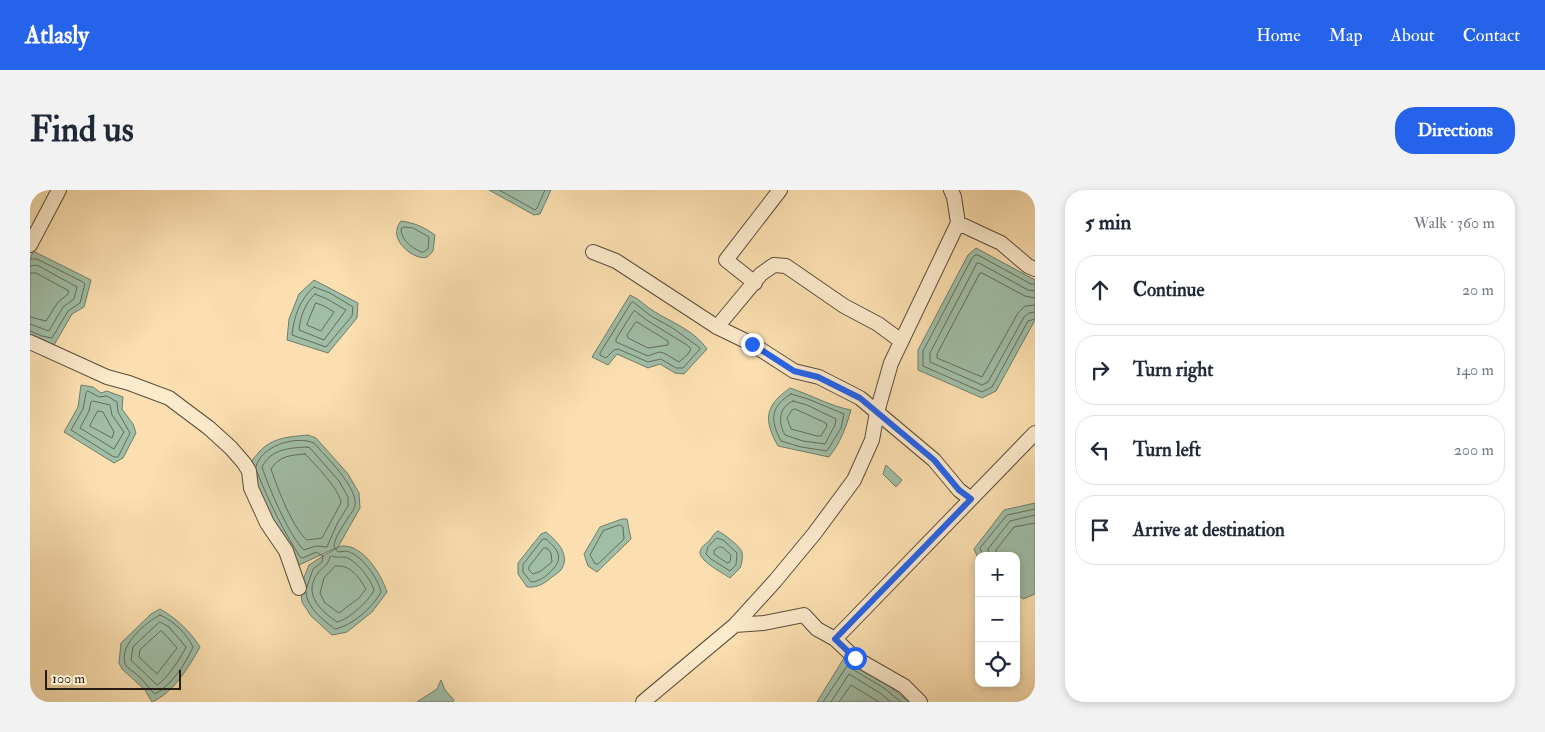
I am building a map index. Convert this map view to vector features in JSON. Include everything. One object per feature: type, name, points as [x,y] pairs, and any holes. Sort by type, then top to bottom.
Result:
[{"type":"street","points":[[30,245],[59,190]]},
{"type":"street","points":[[755,283],[726,260],[780,190]]},
{"type":"street","points":[[643,702],[735,625],[775,582],[854,480],[872,440],[877,412],[891,363],[958,223],[951,190]]},
{"type":"street","points":[[958,223],[1001,243],[1028,266],[1035,269]]},
{"type":"street","points":[[593,252],[616,261],[717,327],[752,344],[794,371],[818,377],[860,398],[934,460],[959,490],[971,499]]},
{"type":"street","points":[[717,327],[761,274],[774,265],[786,266],[844,306],[878,324],[901,341]]},
{"type":"street","points":[[30,342],[107,377],[169,398],[209,428],[231,448],[249,471],[250,488],[267,523],[286,552],[299,588]]},
{"type":"street","points":[[835,639],[1035,433]]},
{"type":"street","points":[[735,625],[764,623],[804,615],[817,629],[835,639],[855,658],[904,686],[920,702]]},
{"type":"water","points":[[489,190],[551,190],[540,214],[534,215]]},
{"type":"water","points":[[401,221],[419,226],[435,235],[433,251],[427,257],[416,256],[404,248],[397,235],[397,228]]},
{"type":"water","points":[[976,248],[1035,280],[1035,320],[996,391],[982,398],[918,370],[918,350],[968,255]]},
{"type":"water","points":[[33,251],[91,280],[84,307],[72,314],[54,345],[39,341],[30,335],[30,260]]},
{"type":"water","points":[[314,280],[358,303],[357,318],[328,353],[287,340],[289,319],[299,294]]},
{"type":"water","points":[[630,295],[690,332],[707,349],[684,374],[675,373],[660,364],[648,368],[617,354],[608,365],[592,357]]},
{"type":"water","points":[[81,385],[93,387],[101,393],[107,391],[123,397],[122,409],[133,424],[136,433],[123,458],[114,463],[64,432],[78,407]]},
{"type":"water","points":[[790,388],[851,410],[842,435],[829,457],[778,446],[770,428],[769,414],[775,401]]},
{"type":"water","points":[[308,435],[316,438],[348,474],[359,493],[360,508],[338,547],[299,565],[261,497],[252,470],[252,461],[270,443],[288,437]]},
{"type":"water","points":[[886,465],[902,480],[896,487],[883,474]]},
{"type":"water","points":[[1035,503],[1035,594],[1023,599],[1020,596],[1020,552],[975,552],[974,549],[1004,510]]},
{"type":"water","points":[[627,519],[631,539],[597,572],[588,566],[584,554],[600,527]]},
{"type":"water","points":[[718,531],[728,537],[742,552],[740,568],[730,578],[707,563],[700,552],[701,548]]},
{"type":"water","points":[[546,532],[564,554],[564,564],[560,571],[543,584],[527,587],[518,574],[518,563],[541,534]]},
{"type":"water","points":[[341,546],[357,550],[364,555],[376,569],[387,592],[372,612],[347,632],[332,635],[311,616],[302,602],[301,592],[309,565]]},
{"type":"water","points":[[160,609],[182,625],[200,647],[186,671],[174,686],[152,702],[145,690],[122,669],[119,663],[121,643],[151,614]]},
{"type":"water","points":[[844,658],[887,684],[909,702],[817,702]]},
{"type":"water","points":[[441,680],[445,690],[454,700],[453,702],[417,702],[437,689]]},
{"type":"route","points":[[752,344],[794,371],[818,377],[860,398],[934,460],[959,490],[971,499],[835,639],[855,658]]}]
